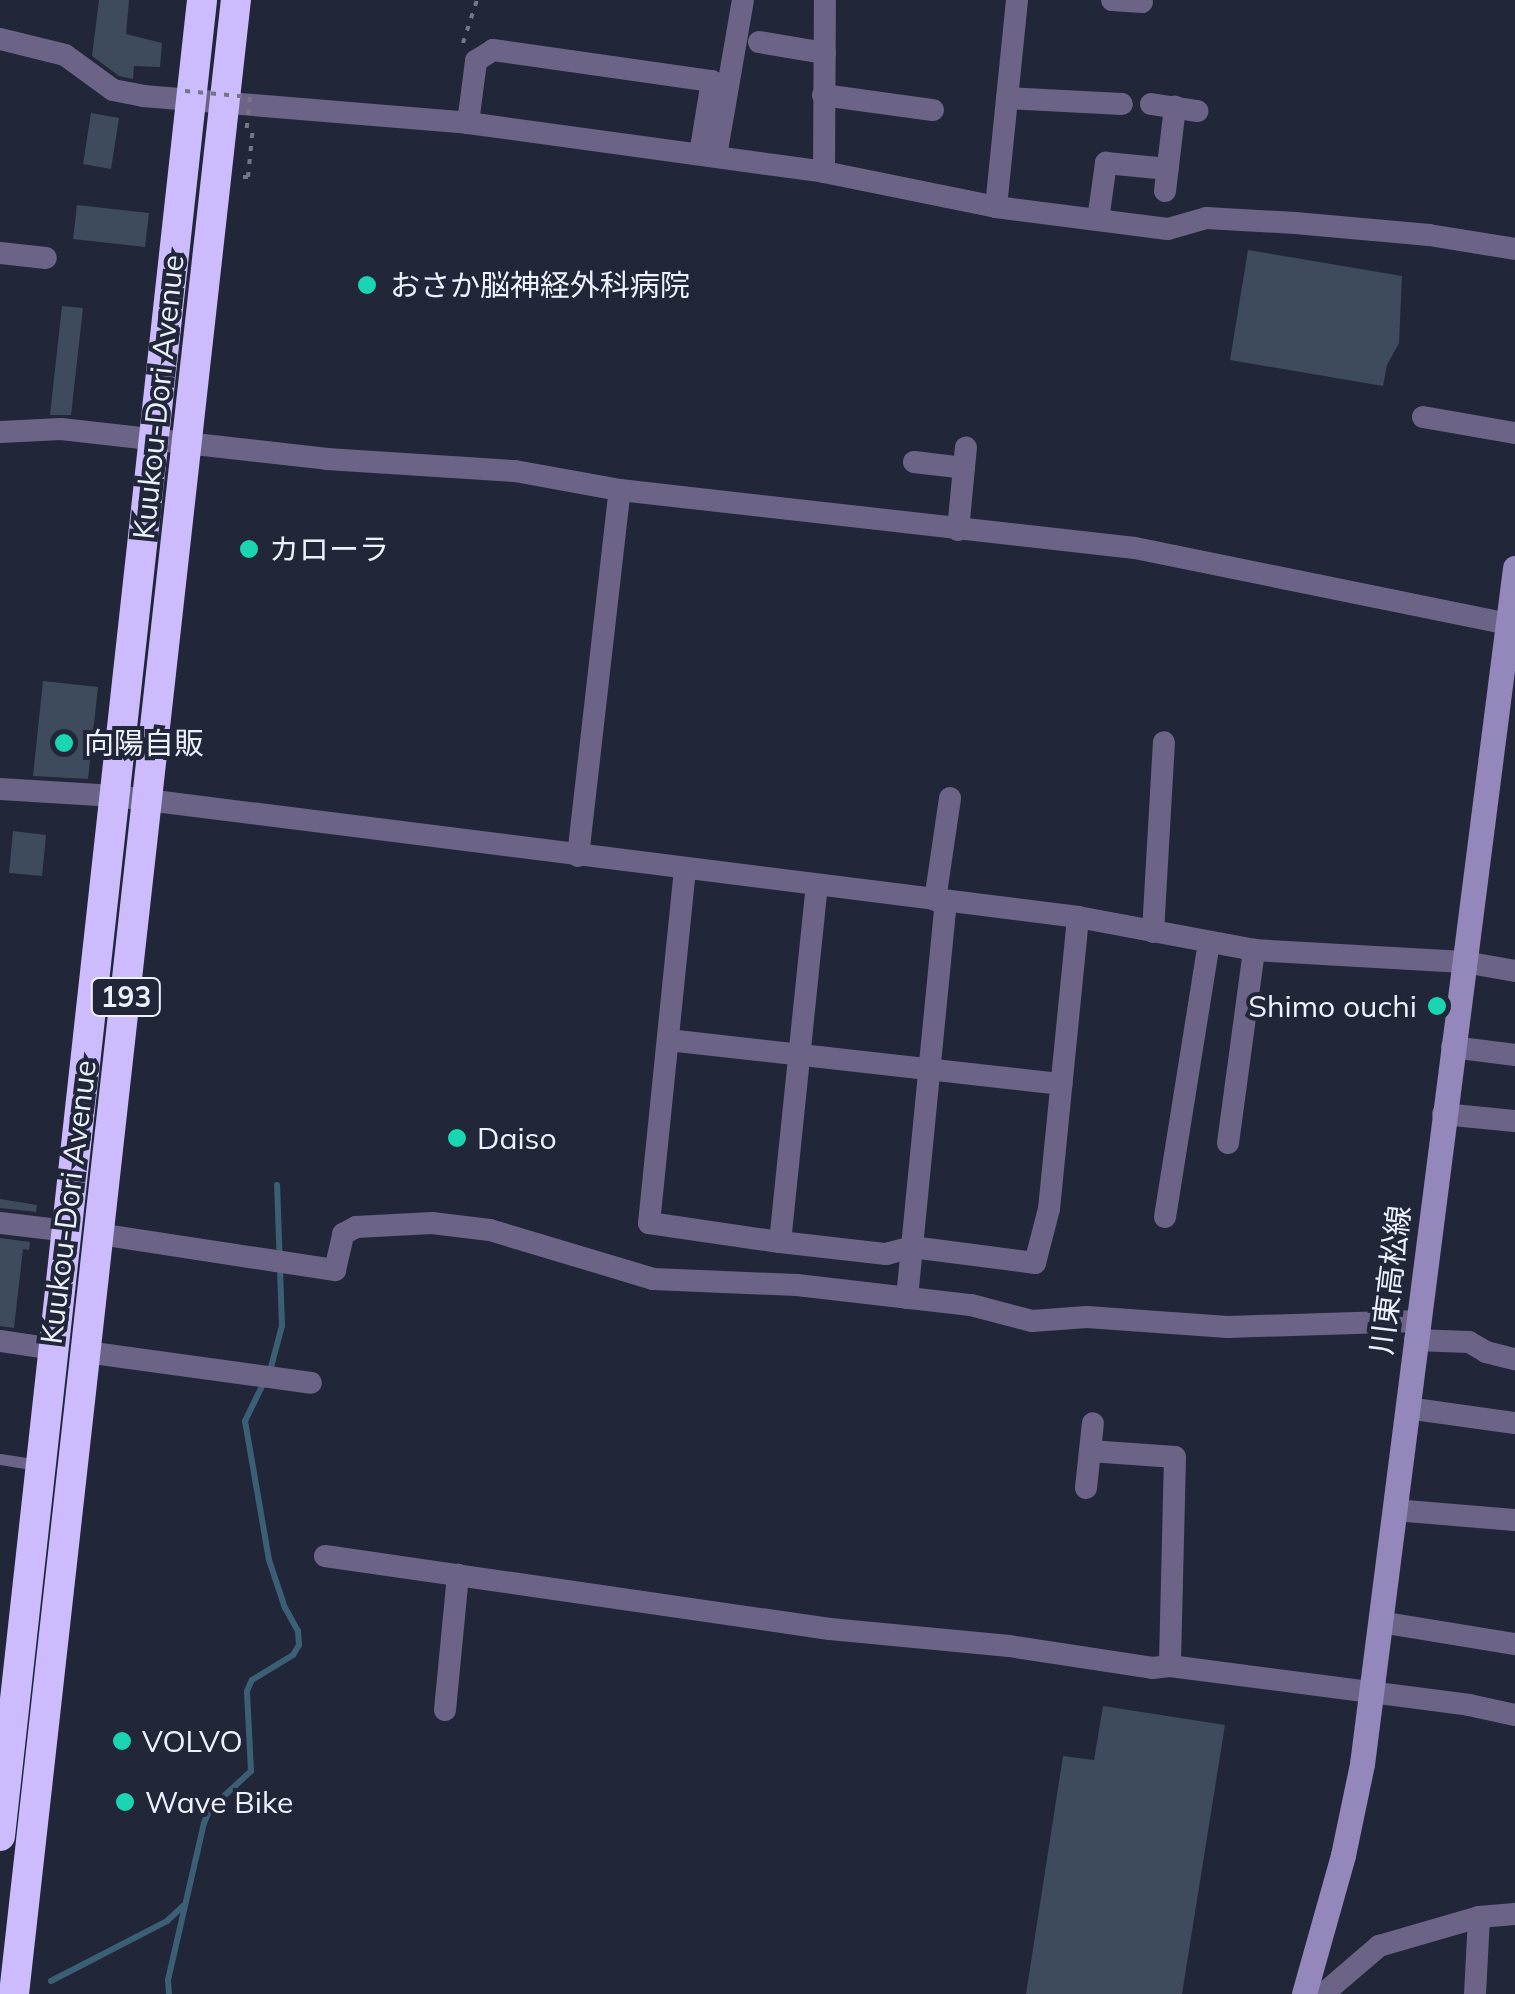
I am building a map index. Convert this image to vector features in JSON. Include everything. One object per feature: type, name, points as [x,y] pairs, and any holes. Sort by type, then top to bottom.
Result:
[{"type":"highway","name":"Kuukou-Dori Avenue","points":[[0,1836],[116,796],[188,95],[202,0]]},
{"type":"highway","name":"Kuukou-Dori Avenue","points":[[14,1994],[188,446],[241,105],[236,0]]},
{"type":"main road","name":"川東高松線","points":[[1304,1994],[1343,1856],[1371,1692],[1515,568]]},
{"type":"street","points":[[708,155],[743,0]]},
{"type":"street","points":[[824,172],[825,0]]},
{"type":"street","points":[[996,207],[1017,0]]},
{"type":"street","points":[[1112,0],[1142,2]]},
{"type":"street","points":[[0,38],[65,54],[113,90],[188,95],[241,105],[468,123],[824,172],[996,207],[1168,229],[1206,218],[1296,222],[1429,235],[1515,249]]},
{"type":"street","points":[[759,42],[825,53]]},
{"type":"street","points":[[468,123],[476,60],[492,50],[712,81],[708,155]]},
{"type":"street","points":[[822,95],[933,110]]},
{"type":"street","points":[[1007,98],[1122,104]]},
{"type":"street","points":[[1098,220],[1106,163],[1166,180],[1186,109],[1151,104]]},
{"type":"street","points":[[0,253],[46,258]]},
{"type":"street","points":[[1423,417],[1515,433]]},
{"type":"street","points":[[0,432],[61,429],[154,443],[515,471],[620,490],[1135,548],[1507,624]]},
{"type":"street","points":[[914,462],[966,458],[958,530]]},
{"type":"street","points":[[578,856],[620,490]]},
{"type":"street","points":[[1152,932],[1164,742]]},
{"type":"street","points":[[0,789],[116,796],[1078,917],[1254,950],[1464,962],[1515,971]]},
{"type":"street","points":[[908,1298],[950,798]]},
{"type":"street","points":[[685,869],[650,1223],[780,1242],[886,1254],[912,1247],[1035,1263],[1050,1209],[1078,917]]},
{"type":"street","points":[[780,1242],[817,885]]},
{"type":"street","points":[[1166,1217],[1209,943]]},
{"type":"street","points":[[1228,1143],[1254,950]]},
{"type":"street","points":[[668,1040],[930,1066],[1062,1084]]},
{"type":"street","points":[[1452,1047],[1515,1055]]},
{"type":"street","points":[[1444,1114],[1515,1122]]},
{"type":"street","points":[[0,1223],[67,1232]]},
{"type":"street","points":[[99,1234],[335,1270],[343,1234],[356,1227],[432,1223],[490,1230],[653,1278],[797,1285],[970,1305],[1032,1321],[1087,1317],[1228,1327],[1416,1330],[1469,1342],[1486,1352],[1515,1359]]},
{"type":"street","points":[[0,1341],[54,1349]]},
{"type":"street","points":[[86,1352],[311,1384]]},
{"type":"street","points":[[1406,1408],[1515,1423]]},
{"type":"street","points":[[1086,1488],[1093,1423]]},
{"type":"street","points":[[1090,1451],[1175,1457],[1171,1492],[1170,1666]]},
{"type":"street","points":[[1394,1510],[1515,1520]]},
{"type":"street","points":[[325,1556],[830,1630],[1009,1646],[1152,1668],[1170,1666],[1371,1692],[1515,1715]]},
{"type":"street","points":[[445,1710],[458,1575]]},
{"type":"street","points":[[1380,1622],[1515,1644]]},
{"type":"street","points":[[1323,1994],[1378,1946],[1479,1917],[1515,1914]]},
{"type":"street","points":[[1475,1994],[1479,1917]]},
{"type":"lane","points":[[0,1459],[41,1466]]},
{"type":"path","points":[[462,53],[468,16],[477,0]]},
{"type":"path","points":[[188,95],[250,97],[246,134]]},
{"type":"path","points":[[241,105],[248,177],[241,176],[243,169]]},
{"type":"building","points":[[99,0],[129,0],[126,34],[162,43],[160,67],[134,66],[133,79],[119,76],[92,56]]},
{"type":"building","points":[[91,113],[119,118],[111,169],[83,164]]},
{"type":"building","points":[[77,205],[149,213],[145,247],[73,239]]},
{"type":"building","points":[[1248,250],[1402,276],[1399,343],[1387,365],[1383,386],[1230,360]]},
{"type":"building","points":[[62,306],[83,308],[71,415],[50,415]]},
{"type":"building","points":[[43,681],[98,687],[88,779],[33,776]]},
{"type":"building","points":[[13,831],[46,835],[42,876],[9,873]]},
{"type":"building","points":[[0,1199],[37,1205],[36,1212],[0,1208]]},
{"type":"building","points":[[0,1238],[30,1242],[29,1250],[23,1249],[14,1328],[0,1326]]},
{"type":"building","points":[[1103,1706],[1225,1725],[1182,1994],[1026,1994],[1063,1756],[1094,1760]]},
{"type":"waterway","points":[[270,1371],[282,1326],[277,1185]]},
{"type":"waterway","points":[[169,1994],[168,1980],[204,1823],[210,1809],[251,1771],[247,1691],[252,1680],[293,1655],[299,1645],[298,1631],[285,1608],[269,1560],[245,1421],[264,1382]]},
{"type":"waterway","points":[[51,1981],[167,1921],[183,1906]]},
{"type":"place","name":"おさか脳神経外科病院","points":[[367,285]]},
{"type":"place","name":"カローラ","points":[[249,549]]},
{"type":"place","name":"向陽自販","points":[[64,743]]},
{"type":"place","name":"Shimo ouchi","points":[[1437,1006]]},
{"type":"place","name":"Daiso","points":[[457,1138]]},
{"type":"place","name":"VOLVO","points":[[122,1741]]},
{"type":"place","name":"Wave Bike","points":[[125,1802]]}]
